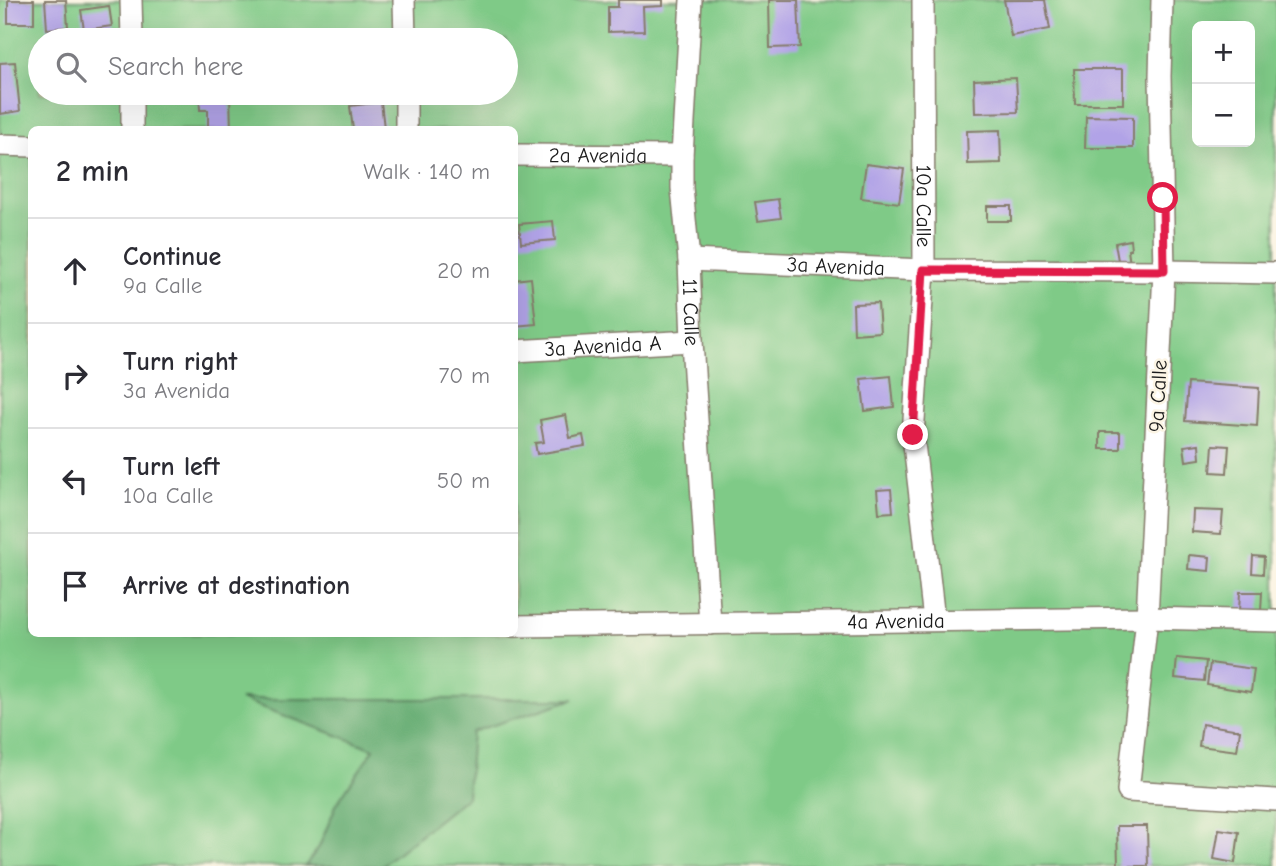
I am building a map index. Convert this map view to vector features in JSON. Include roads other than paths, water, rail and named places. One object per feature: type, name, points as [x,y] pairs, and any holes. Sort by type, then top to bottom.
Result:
[{"type":"street","points":[[131,0],[132,28]]},
{"type":"street","points":[[404,0],[405,28]]},
{"type":"street","name":"11 Calle","points":[[691,0],[682,188],[689,260],[710,624]]},
{"type":"street","name":"10a Calle","points":[[923,0],[923,270],[913,435],[934,620]]},
{"type":"street","name":"9a Calle","points":[[1162,0],[1160,76],[1164,271],[1147,618],[1128,791],[1276,800]]},
{"type":"street","points":[[132,105],[132,126]]},
{"type":"street","points":[[405,105],[406,126]]},
{"type":"street","points":[[0,145],[28,146]]},
{"type":"street","name":"2a Avenida","points":[[518,155],[682,156]]},
{"type":"street","name":"3a Avenida","points":[[689,260],[923,270],[1276,273]]},
{"type":"street","name":"3a Avenida A","points":[[518,351],[692,341]]},
{"type":"street","name":"4a Avenida","points":[[518,626],[1147,618],[1276,621]]}]
